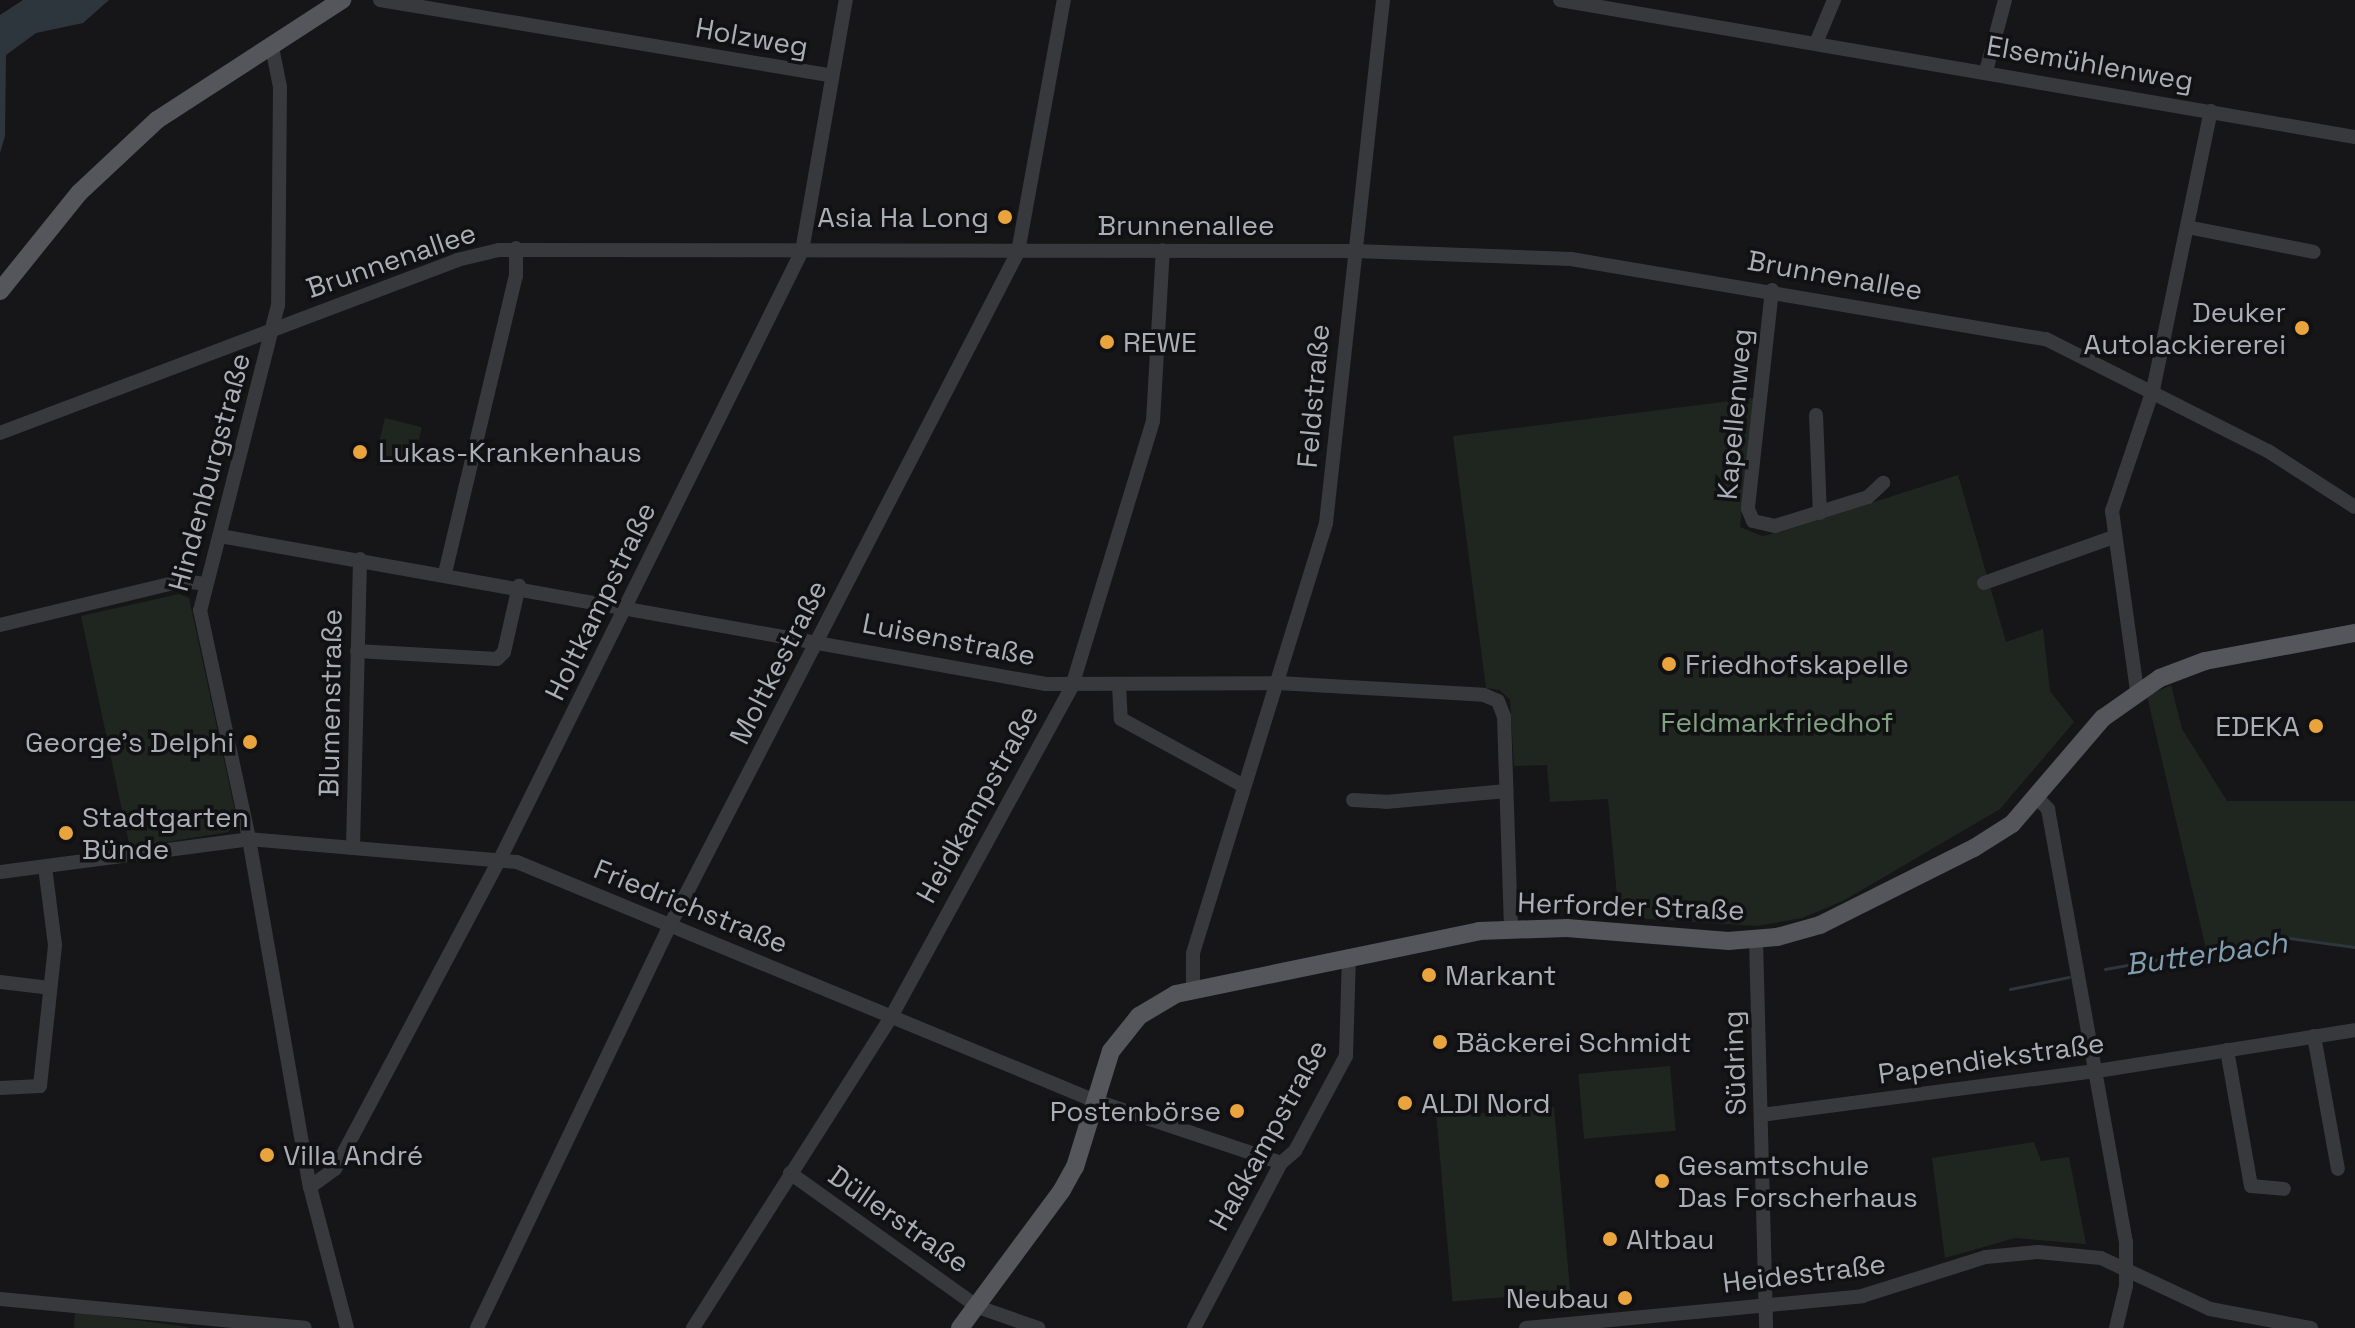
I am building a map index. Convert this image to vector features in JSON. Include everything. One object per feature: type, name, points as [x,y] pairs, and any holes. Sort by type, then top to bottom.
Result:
[{"type":"main road","points":[[0,291],[61,213],[121,151],[195,91],[272,47],[342,0]]},
{"type":"main road","name":"Herforder Straße","points":[[960,1328],[1062,1190],[1075,1167],[1105,1064],[1128,1028],[1149,1009],[1193,988],[1349,956],[1511,928],[1756,940],[1845,914],[1974,848],[2012,824],[2103,718],[2137,691],[2205,661],[2355,633]]},
{"type":"street","name":"Holzweg","points":[[380,0],[832,76]]},
{"type":"street","name":"Holtkampstraße","points":[[310,1187],[335,1169],[500,859],[802,251],[846,0]]},
{"type":"street","name":"Moltkestraße","points":[[477,1328],[670,925],[1018,252],[1064,0]]},
{"type":"street","name":"Feldstraße","points":[[1193,988],[1193,953],[1326,523],[1383,0]]},
{"type":"street","name":"Elsemühlenweg","points":[[1560,0],[2355,137]]},
{"type":"street","points":[[1816,43],[1834,0]]},
{"type":"street","points":[[1986,71],[2005,0]]},
{"type":"street","name":"Hindenburgstraße","points":[[272,47],[280,87],[273,330],[200,610],[249,839],[310,1187],[345,1328]]},
{"type":"street","points":[[2137,691],[2112,511],[2153,390],[2211,111]]},
{"type":"street","points":[[2187,227],[2314,252]]},
{"type":"street","name":"Brunnenallee","points":[[0,433],[457,260],[516,248],[1355,251],[1571,259],[1772,290],[2046,339],[2153,390],[2268,451],[2355,507]]},
{"type":"street","points":[[445,573],[516,276],[516,248]]},
{"type":"street","name":"Heidkampstraße","points":[[693,1328],[891,1017],[1072,686],[1153,421],[1163,250]]},
{"type":"street","name":"Kapellenweg","points":[[1772,290],[1748,509],[1763,526],[1820,513],[1868,497],[1883,483]]},
{"type":"street","points":[[1816,415],[1820,513]]},
{"type":"street","name":"Luisenstraße","points":[[220,536],[627,605],[1072,686],[1278,683],[1484,695],[1498,701],[1504,717],[1507,791]]},
{"type":"street","points":[[1984,583],[2114,537]]},
{"type":"street","name":"Blumenstraße","points":[[353,847],[360,559]]},
{"type":"street","points":[[0,625],[182,581],[206,584]]},
{"type":"street","points":[[357,651],[497,659],[504,652],[519,586]]},
{"type":"street","points":[[1119,685],[1121,719],[1244,786]]},
{"type":"street","points":[[1353,800],[1386,802],[1507,791],[1511,928]]},
{"type":"street","points":[[2037,798],[2048,809],[2097,1071],[2127,1268],[2116,1328]]},
{"type":"street","name":"Friedrichstraße","points":[[0,872],[249,839],[500,859],[670,925],[1093,1100],[1281,1163]]},
{"type":"street","points":[[0,1088],[40,1086],[55,945],[45,867]]},
{"type":"street","name":"Südring","points":[[1756,940],[1769,1305],[1766,1328]]},
{"type":"street","name":"Haßkampstraße","points":[[1194,1328],[1281,1163],[1295,1151],[1346,1056],[1349,956]]},
{"type":"street","points":[[0,982],[50,988]]},
{"type":"street","name":"Papendiekstraße","points":[[1761,1115],[2097,1071],[2355,1030]]},
{"type":"street","points":[[2314,1036],[2338,1169]]},
{"type":"street","points":[[2227,1050],[2251,1186],[2284,1189]]},
{"type":"street","name":"Düllerstraße","points":[[790,1173],[978,1307]]},
{"type":"street","name":"Heidestraße","points":[[1526,1328],[1889,1292],[2010,1253],[2084,1254],[2127,1268],[2210,1309],[2280,1325],[2311,1328]]},
{"type":"street","points":[[0,1299],[305,1328]]},
{"type":"street","points":[[978,1307],[1038,1328]]},
{"type":"green space","name":"Feldmarkfriedhof","points":[[1754,398],[1740,527],[1762,536],[1781,532],[1958,475],[2006,642],[2043,629],[2050,691],[2074,722],[2000,809],[1843,901],[1802,918],[1757,926],[1619,917],[1608,799],[1550,802],[1547,765],[1514,766],[1510,700],[1500,690],[1486,688],[1453,436]]},
{"type":"green space","points":[[385,418],[422,427],[413,462],[376,453]]},
{"type":"green space","points":[[179,594],[189,598],[237,820],[228,832],[130,848],[81,616]]},
{"type":"green space","points":[[2171,685],[2182,729],[2227,801],[2355,801],[2355,947],[2281,936],[2207,953],[2147,696]]},
{"type":"green space","points":[[1670,1066],[1676,1131],[1584,1139],[1578,1074]]},
{"type":"green space","points":[[1554,1107],[1570,1291],[1453,1302],[1436,1117]]},
{"type":"green space","points":[[2034,1142],[2041,1161],[2069,1157],[2086,1244],[2015,1238],[1945,1258],[1932,1158]]},
{"type":"green space","points":[[75,1312],[188,1327],[188,1328],[74,1328]]},
{"type":"shaded area","points":[[23,0],[109,0],[83,23],[36,33],[6,55],[5,136],[0,153],[0,15]]},
{"type":"waterway","name":"Butterbach","points":[[2105,969],[2282,937],[2355,947]]},
{"type":"waterway","name":"Butterbach","points":[[2010,989],[2069,977]]},
{"type":"place","name":"Asia Ha Long","points":[[1005,217]]},
{"type":"place","name":"Deuker Autolackiererei","points":[[2302,328]]},
{"type":"place","name":"REWE","points":[[1107,342]]},
{"type":"place","name":"Lukas-Krankenhaus","points":[[360,452]]},
{"type":"place","name":"Friedhofskapelle","points":[[1669,664]]},
{"type":"place","name":"EDEKA","points":[[2316,726]]},
{"type":"place","name":"George's Delphi","points":[[250,742]]},
{"type":"place","name":"Stadtgarten Bünde","points":[[66,833]]},
{"type":"place","name":"Markant","points":[[1429,975]]},
{"type":"place","name":"Bäckerei Schmidt","points":[[1440,1042]]},
{"type":"place","name":"ALDI Nord","points":[[1405,1103]]},
{"type":"place","name":"Postenbörse","points":[[1237,1111]]},
{"type":"place","name":"Villa André","points":[[267,1155]]},
{"type":"place","name":"Gesamtschule Das Forscherhaus","points":[[1662,1181]]},
{"type":"place","name":"Altbau","points":[[1610,1239]]},
{"type":"place","name":"Neubau","points":[[1625,1298]]}]
